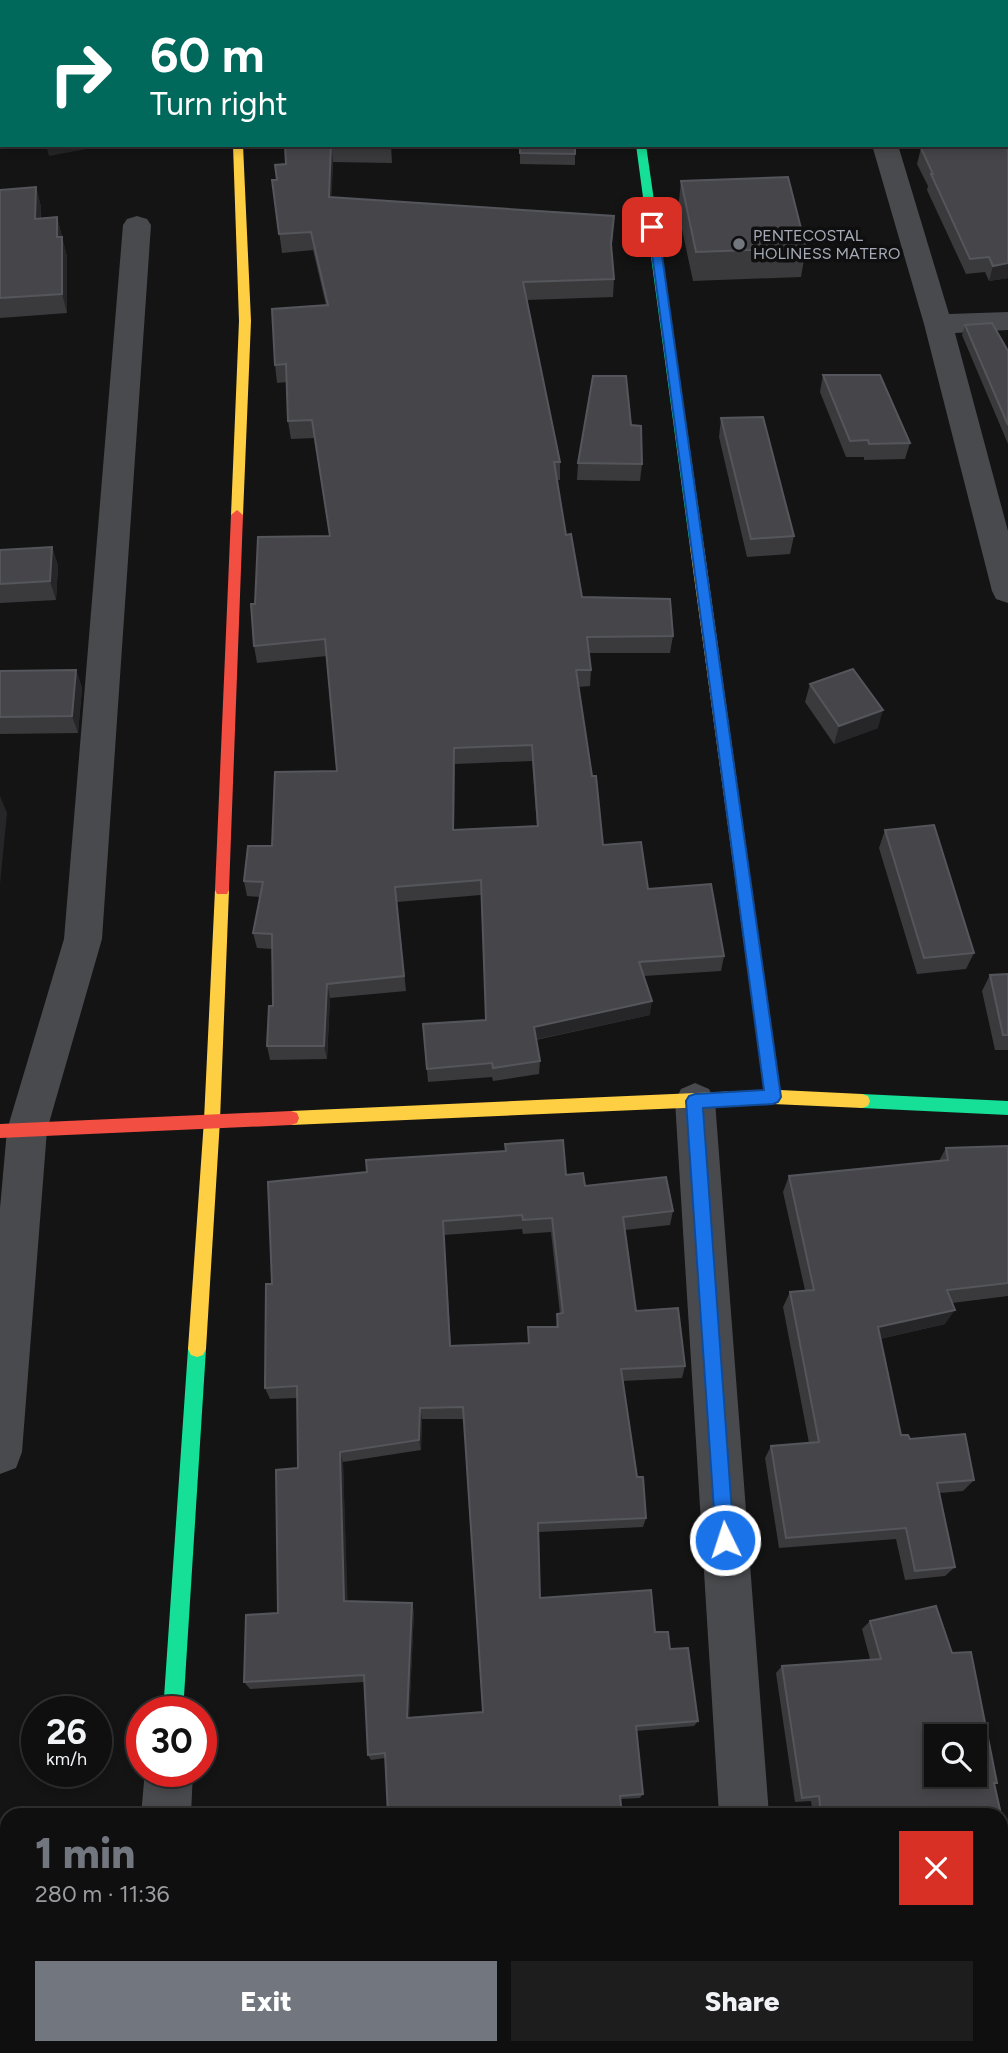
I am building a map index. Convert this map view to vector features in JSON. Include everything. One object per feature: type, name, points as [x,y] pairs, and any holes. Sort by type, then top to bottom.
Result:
[{"type":"street","points":[[174,1696],[212,1120],[245,321],[238,147]]},
{"type":"street","points":[[641,147],[773,1097]]},
{"type":"street","points":[[886,147],[938,324],[1006,579]]},
{"type":"street","points":[[0,1452],[14,1130],[83,939],[137,225]]},
{"type":"street","points":[[938,324],[1008,321]]},
{"type":"street","points":[[14,1130],[773,1097],[1008,1108]]},
{"type":"street","points":[[695,1101],[744,1808]]},
{"type":"street","points":[[166,1808],[168,1787]]},
{"type":"building","points":[[285,147],[331,147],[329,197],[614,216],[611,244],[614,279],[523,282],[560,462],[554,462],[566,535],[571,534],[582,597],[670,599],[673,636],[587,637],[591,670],[576,670],[592,776],[596,776],[603,845],[641,842],[648,889],[711,884],[724,956],[639,962],[652,1001],[534,1027],[540,1061],[493,1068],[492,1063],[427,1069],[423,1024],[486,1020],[481,880],[395,887],[404,976],[327,984],[324,1046],[267,1046],[269,1006],[273,1006],[272,934],[253,933],[263,882],[244,881],[248,846],[272,846],[275,772],[337,771],[325,639],[254,646],[251,604],[255,604],[258,537],[330,536],[312,420],[288,421],[286,364],[275,365],[272,309],[328,305],[311,232],[279,234],[272,180],[277,180],[275,165],[286,164]],"holes":[[[532,745],[538,826],[453,830],[454,748]]]},
{"type":"building","points":[[520,147],[575,147],[575,154],[520,153]]},
{"type":"building","points":[[1008,147],[1008,263],[993,266],[989,257],[970,259],[921,148]]},
{"type":"building","points":[[788,177],[806,248],[696,252],[681,181]]},
{"type":"building","points":[[36,187],[35,219],[57,217],[57,237],[62,237],[62,294],[0,298],[0,190]]},
{"type":"building","points":[[992,323],[1008,351],[1008,425],[965,325]]},
{"type":"building","points":[[823,375],[880,375],[910,443],[869,444],[868,440],[850,441]]},
{"type":"building","points":[[593,376],[626,376],[631,425],[641,426],[642,464],[578,463]]},
{"type":"building","points":[[763,417],[794,536],[751,539],[721,418]]},
{"type":"building","points":[[52,547],[50,581],[0,584],[0,550]]},
{"type":"building","points":[[853,669],[883,710],[839,726],[810,684]]},
{"type":"building","points":[[76,670],[72,716],[0,717],[0,671]]},
{"type":"building","points":[[934,825],[974,953],[924,958],[885,830]]},
{"type":"building","points":[[1008,974],[1008,1035],[1003,1035],[990,975]]},
{"type":"building","points":[[563,1140],[566,1175],[583,1173],[585,1186],[666,1177],[673,1211],[623,1217],[636,1311],[678,1308],[685,1366],[621,1369],[637,1477],[643,1477],[646,1518],[538,1523],[540,1598],[651,1590],[655,1632],[668,1632],[670,1649],[688,1648],[698,1721],[636,1726],[643,1794],[620,1796],[621,1808],[388,1808],[385,1753],[368,1755],[364,1675],[244,1682],[246,1615],[278,1613],[276,1470],[298,1468],[297,1386],[265,1388],[266,1284],[272,1284],[268,1182],[367,1172],[366,1160],[506,1151],[505,1144]],"holes":[[[522,1215],[523,1220],[552,1218],[563,1313],[557,1314],[558,1327],[528,1327],[529,1343],[450,1346],[443,1221]],[[463,1407],[483,1712],[407,1718],[412,1603],[344,1601],[340,1452],[419,1440],[420,1408]]]},
{"type":"building","points":[[1008,1146],[1008,1283],[947,1290],[955,1310],[878,1327],[901,1435],[908,1435],[910,1439],[965,1434],[974,1480],[937,1483],[955,1567],[915,1571],[906,1528],[786,1538],[771,1446],[819,1442],[790,1292],[814,1290],[789,1176],[948,1160],[946,1148]]},
{"type":"building","points":[[936,1606],[952,1653],[971,1652],[985,1724],[924,1724],[924,1787],[987,1787],[987,1733],[1000,1808],[820,1808],[819,1796],[802,1798],[782,1666],[881,1659],[870,1621]]},
{"type":"traffic: fast","points":[[641,147],[697,547]]},
{"type":"traffic: fast","points":[[862,1101],[1008,1108]]},
{"type":"traffic: fast","points":[[174,1696],[197,1349]]},
{"type":"traffic: slow","points":[[237,515],[245,321],[238,147]]},
{"type":"traffic: slow","points":[[697,547],[773,1097]]},
{"type":"traffic: slow","points":[[197,1349],[212,1120],[222,890]]},
{"type":"traffic: slow","points":[[291,1118],[773,1097],[862,1101]]},
{"type":"traffic: jam","points":[[222,890],[237,515]]},
{"type":"traffic: jam","points":[[0,1131],[291,1118]]},
{"type":"place","name":"PENTECOSTAL HOLINESS MATERO","points":[[739,244]]},
{"type":"route","points":[[652,227],[773,1097],[695,1101],[725,1540]]}]
